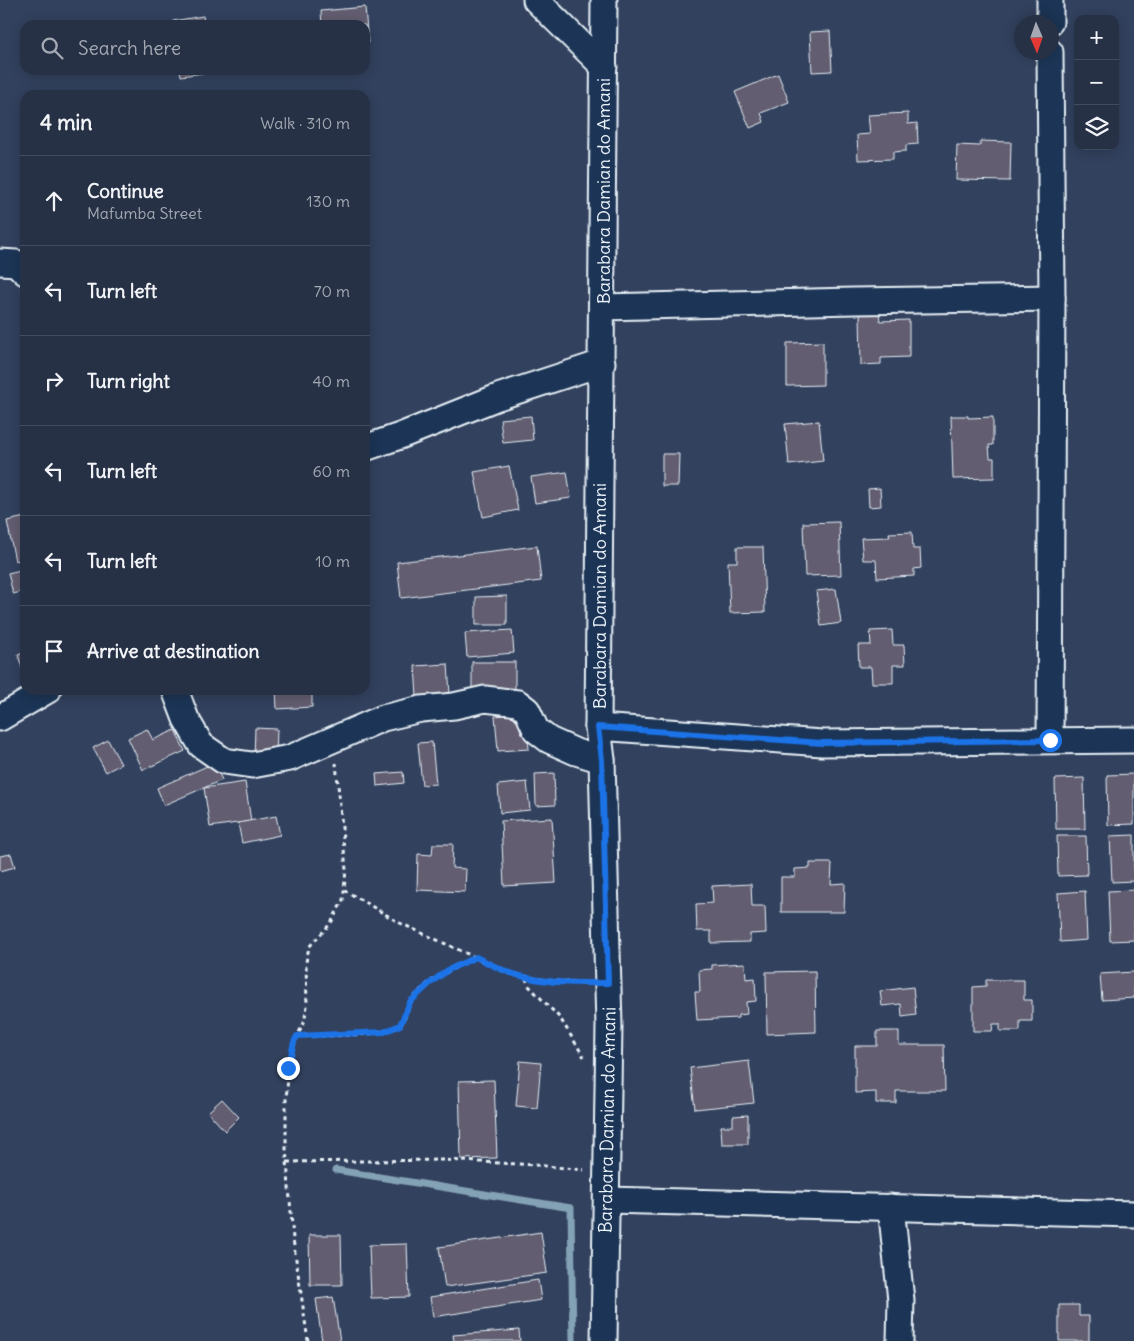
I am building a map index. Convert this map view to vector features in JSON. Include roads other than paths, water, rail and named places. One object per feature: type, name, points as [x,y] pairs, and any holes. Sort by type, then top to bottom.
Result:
[{"type":"street","points":[[536,0],[604,67]]},
{"type":"street","name":"Barabara Damian do Amani","points":[[604,0],[598,727],[602,760],[609,1026],[604,1341]]},
{"type":"street","points":[[1050,0],[1050,15]]},
{"type":"street","points":[[1050,60],[1052,298],[1050,740]]},
{"type":"street","points":[[0,262],[16,263],[20,267]]},
{"type":"street","points":[[602,307],[854,300],[1052,298]]},
{"type":"street","points":[[370,446],[498,397],[602,362]]},
{"type":"street","points":[[0,718],[39,695]]},
{"type":"street","points":[[177,695],[186,719],[201,744],[224,761],[252,765],[290,758],[382,718],[421,709],[454,706],[485,699],[518,702],[527,710],[536,730],[549,740],[576,752],[602,760]]},
{"type":"street","points":[[598,727],[822,743],[1134,740]]},
{"type":"street","points":[[607,1200],[1134,1214]]},
{"type":"street","points":[[891,1207],[901,1300],[900,1341]]},
{"type":"waterway","points":[[336,1170],[571,1208],[573,1341]]}]
